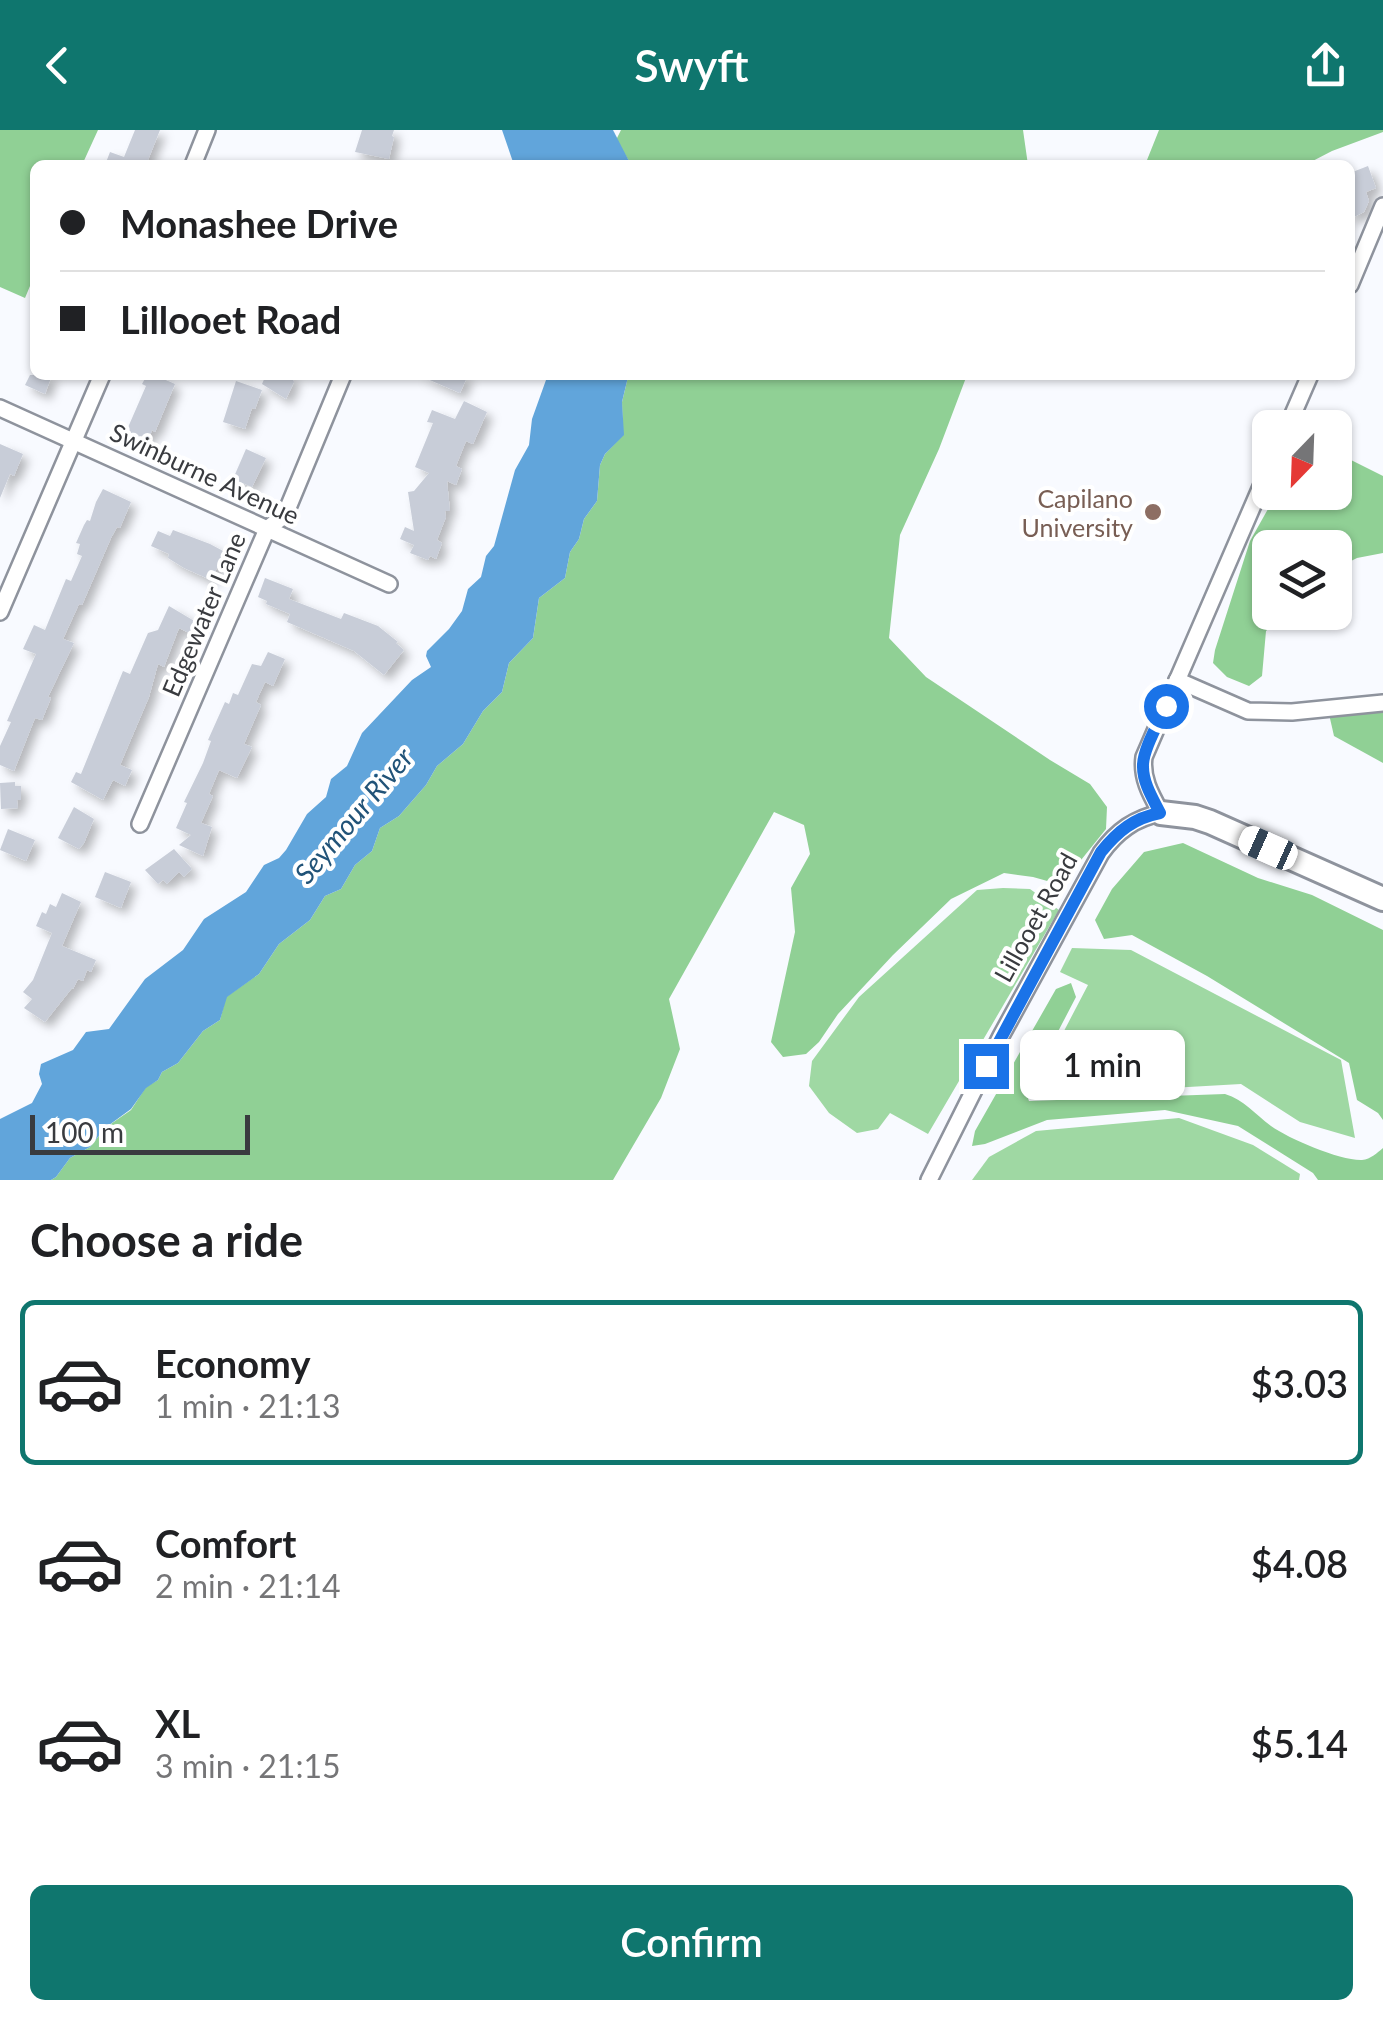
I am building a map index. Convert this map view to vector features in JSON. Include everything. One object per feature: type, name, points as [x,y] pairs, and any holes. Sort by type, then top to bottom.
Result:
[{"type":"street","points":[[195,160],[207,130]]},
{"type":"street","points":[[1355,272],[1383,206]]},
{"type":"street","points":[[0,612],[100,380]]},
{"type":"street","name":"Edgewater Lane","points":[[140,824],[267,529],[285,515],[341,380]]},
{"type":"street","points":[[1295,410],[1308,380]]},
{"type":"street","name":"Swinburne Avenue","points":[[0,408],[389,584]]},
{"type":"street","points":[[1252,507],[1144,757],[1142,767],[1149,791],[1160,813],[1210,822],[1383,899]]},
{"type":"street","points":[[1177,680],[1248,711],[1292,712],[1383,703]]},
{"type":"street","name":"Lillooet Road","points":[[929,1180],[1001,1036],[1101,852],[1142,816],[1160,813]]},
{"type":"green space","points":[[0,130],[98,130],[84,160],[30,160],[30,286],[25,298],[0,287]]},
{"type":"green space","points":[[621,130],[1023,130],[1027,160],[628,160],[616,140]]},
{"type":"green space","points":[[1159,130],[1383,130],[1315,160],[1147,160]]},
{"type":"green space","points":[[627,380],[965,380],[900,535],[889,638],[926,677],[1090,784],[1107,807],[1106,829],[1058,884],[1004,873],[951,899],[838,1014],[819,1042],[806,1054],[783,1057],[771,1042],[795,932],[791,888],[810,854],[804,825],[774,812],[669,999],[680,1049],[661,1098],[613,1180],[51,1180],[70,1158],[90,1147],[105,1128],[131,1110],[146,1087],[178,1063],[203,1031],[220,1020],[226,997],[259,974],[279,944],[310,920],[325,896],[341,889],[355,865],[372,851],[380,828],[399,816],[437,766],[463,744],[483,711],[502,692],[509,663],[533,638],[539,598],[565,578],[570,552],[579,539],[584,519],[597,501],[600,465],[623,435],[622,402]]},
{"type":"green space","points":[[1352,460],[1383,476],[1383,553],[1352,560],[1352,530],[1256,530],[1267,510],[1352,510]]},
{"type":"green space","points":[[1252,537],[1252,630],[1267,630],[1262,676],[1249,686],[1227,677],[1213,663]]},
{"type":"green space","points":[[1383,709],[1383,763],[1334,736],[1329,714]]},
{"type":"green space","points":[[1183,843],[1258,878],[1312,895],[1383,930],[1383,1120],[1357,1100],[1349,1063],[1132,935],[1104,939],[1095,920],[1112,889],[1144,852]]},
{"type":"green space","points":[[1030,889],[1059,910],[928,1134],[890,1113],[878,1129],[857,1133],[829,1113],[809,1086],[812,1061],[859,997],[977,890]]},
{"type":"green space","points":[[1072,948],[1131,950],[1341,1060],[1355,1138],[1300,1122],[1241,1084],[1030,1096],[1088,985],[1060,972]]},
{"type":"green space","points":[[1071,983],[1076,997],[1026,1093],[1029,1101],[1225,1094],[1279,1131],[1329,1153],[1362,1160],[1383,1148],[1383,1180],[1318,1180],[1313,1173],[1238,1126],[1165,1110],[1047,1120],[972,1146],[975,1131],[1056,989]]},
{"type":"green space","points":[[1179,1118],[1253,1145],[1300,1174],[1299,1180],[972,1180],[989,1157],[1036,1131]]},
{"type":"water","points":[[502,130],[613,130],[628,160],[512,160]]},
{"type":"water","name":"Seymour River","points":[[546,380],[627,380],[622,402],[624,435],[605,454],[600,465],[597,501],[584,519],[579,539],[570,552],[565,578],[539,598],[533,638],[509,663],[502,692],[483,711],[463,744],[437,766],[399,816],[380,828],[372,851],[355,865],[341,889],[325,896],[310,920],[279,944],[259,974],[227,997],[220,1020],[203,1031],[178,1063],[146,1088],[131,1109],[105,1128],[90,1147],[70,1158],[51,1180],[0,1180],[0,1119],[32,1103],[42,1084],[41,1064],[73,1050],[86,1032],[109,1029],[145,979],[183,950],[204,919],[246,892],[264,865],[279,858],[307,814],[326,797],[331,779],[347,766],[362,733],[412,680],[431,667],[427,651],[462,611],[468,589],[481,577],[486,556],[494,546],[515,470],[529,445],[532,419]]},
{"type":"building","points":[[135,130],[160,130],[148,160],[107,160],[110,152],[124,157]]},
{"type":"building","points":[[362,130],[394,130],[389,159],[355,152]]},
{"type":"building","points":[[1368,166],[1376,188],[1366,192],[1369,201],[1364,212],[1355,216],[1355,171]]},
{"type":"building","points":[[30,375],[30,380],[50,380],[45,394],[25,385]]},
{"type":"building","points":[[144,380],[166,380],[175,384],[148,441],[126,432],[146,386],[142,384]]},
{"type":"building","points":[[264,380],[294,382],[286,399],[262,384]]},
{"type":"building","points":[[430,380],[466,380],[460,393]]},
{"type":"building","points":[[236,381],[262,390],[245,429],[223,422]]},
{"type":"building","points":[[464,401],[487,412],[473,444],[466,441],[456,466],[462,469],[456,485],[447,481],[450,511],[445,511],[436,559],[430,556],[428,560],[410,553],[414,545],[400,539],[405,527],[414,531],[408,492],[414,491],[429,473],[415,467],[433,423],[427,422],[432,410],[455,419]]},
{"type":"building","points":[[0,444],[23,454],[0,498]]},
{"type":"building","points":[[246,449],[266,458],[252,487],[233,479]]},
{"type":"building","points":[[103,489],[131,502],[63,639],[74,643],[48,697],[51,698],[42,720],[35,718],[14,771],[0,765],[0,746],[36,654],[23,649],[34,625],[45,630],[66,579],[71,581],[82,556],[77,554],[80,544],[76,543]]},
{"type":"building","points":[[173,530],[225,552],[211,580],[151,546],[158,531],[170,536]]},
{"type":"building","points":[[265,578],[293,589],[289,599],[341,619],[344,613],[378,626],[404,650],[384,675],[354,651],[287,622],[290,614],[258,597]]},
{"type":"building","points":[[169,606],[196,622],[191,634],[179,628],[164,667],[158,664],[149,697],[120,765],[132,770],[125,786],[113,780],[103,800],[71,782],[76,772],[81,774],[123,671],[130,674],[148,633],[158,630]]},
{"type":"building","points":[[268,652],[285,659],[273,686],[265,682],[256,702],[261,705],[244,744],[252,747],[237,778],[219,770],[209,794],[213,796],[201,823],[212,827],[203,856],[179,845],[191,835],[176,828],[187,803],[184,802],[225,702],[229,704],[233,693],[238,695],[252,664],[261,666]]},
{"type":"building","points":[[15,782],[15,786],[21,786],[18,808],[1,809],[0,783]]},
{"type":"building","points":[[74,807],[94,819],[79,849],[58,838]]},
{"type":"building","points":[[8,829],[35,840],[26,861],[0,850]]},
{"type":"building","points":[[174,849],[192,869],[184,877],[179,872],[167,884],[163,880],[158,884],[145,870]]},
{"type":"building","points":[[105,872],[131,882],[121,908],[95,897]]},
{"type":"building","points":[[62,893],[81,902],[62,946],[96,960],[91,972],[87,970],[83,981],[78,979],[45,1022],[24,1008],[32,999],[23,992],[33,980],[52,933],[36,926],[50,904],[56,907]]},
{"type":"place","name":"Capilano University","points":[[1153,512]]},
{"type":"route","points":[[986,1066],[1101,852],[1142,816],[1160,813],[1142,767],[1166,706]]}]
